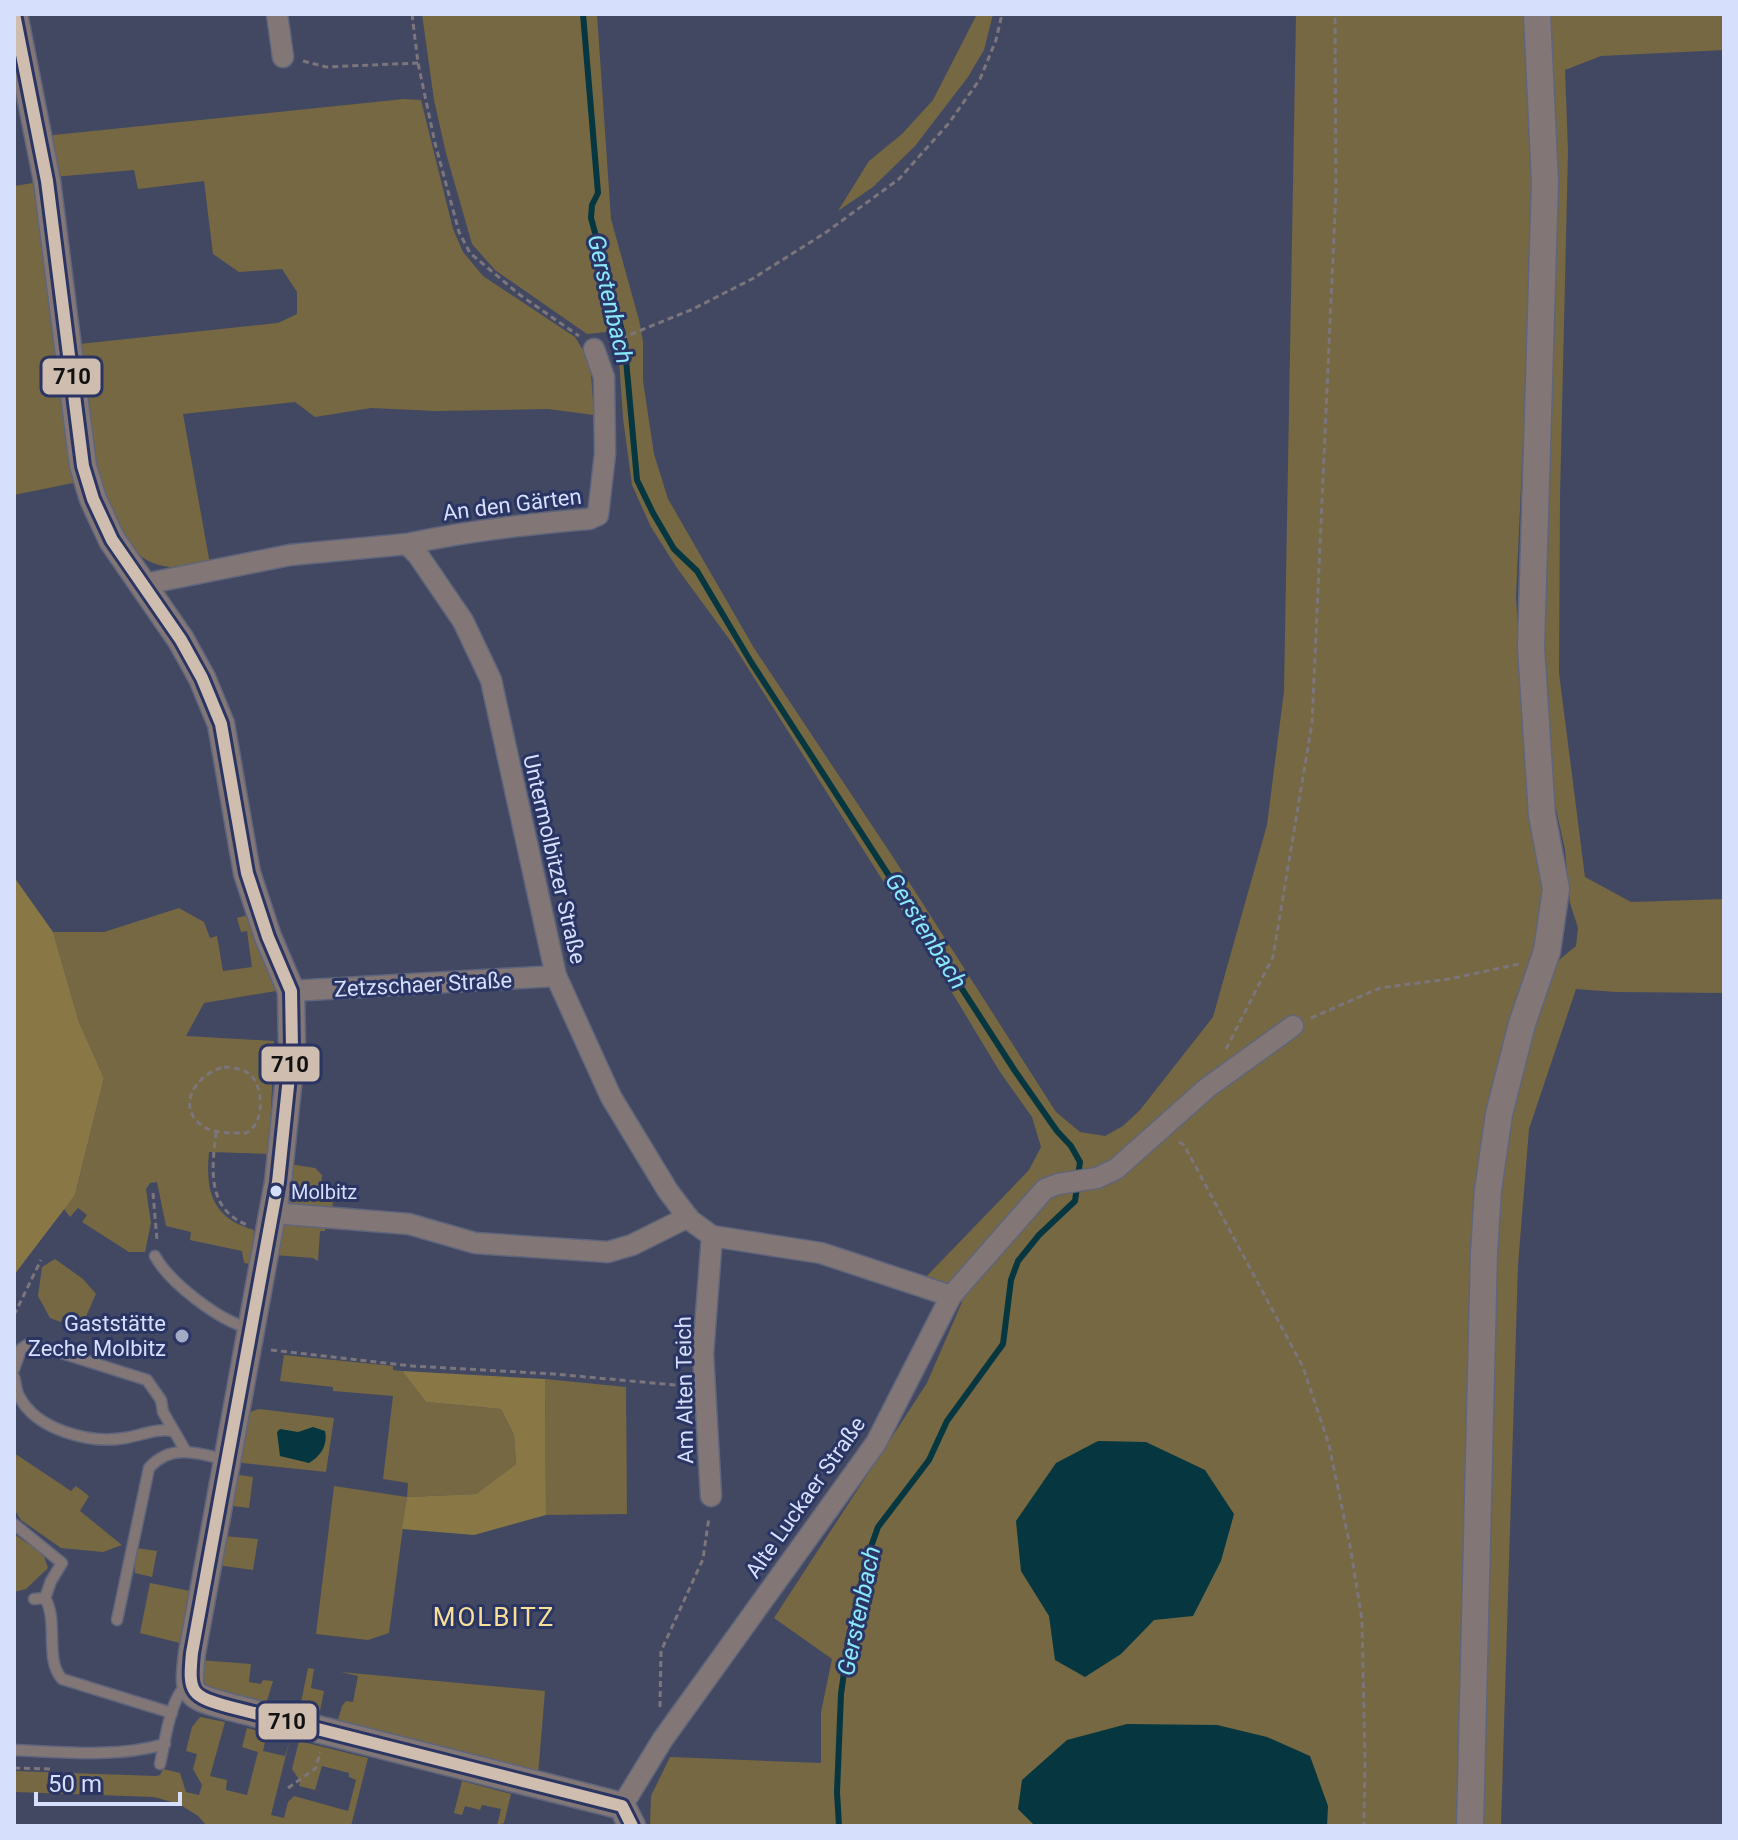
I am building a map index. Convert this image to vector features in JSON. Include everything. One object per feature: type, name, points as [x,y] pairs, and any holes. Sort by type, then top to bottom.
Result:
[{"type":"street","points":[[14,14],[47,181],[83,466],[93,499],[112,540],[140,585],[181,640],[202,678],[221,724],[247,873],[268,937],[291,991],[292,1048],[272,1221],[189,1684],[195,1697],[326,1730],[627,1816]]},
{"type":"street","points":[[277,14],[282,54]]},
{"type":"street","points":[[1470,1826],[1488,1190],[1499,1114],[1522,1024],[1544,959],[1556,889],[1542,815],[1531,647],[1545,182],[1537,14]]},
{"type":"street","name":"An den Gärten","points":[[407,544],[464,532],[589,519],[598,515],[605,454],[603,345]]},
{"type":"street","points":[[140,585],[290,555],[407,544]]},
{"type":"street","name":"Untermolbitzer Straße","points":[[407,544],[418,555],[463,621],[491,680],[556,976],[611,1097],[668,1191],[688,1217],[712,1236],[821,1253],[951,1296]]},
{"type":"street","name":"Zetzschaer Straße","points":[[291,991],[556,976]]},
{"type":"street","points":[[1160,1129],[1207,1088],[1293,1026]]},
{"type":"street","name":"Alte Luckaer Straße","points":[[627,1816],[663,1739],[876,1443],[951,1296],[1045,1189],[1097,1178],[1116,1169],[1160,1129]]},
{"type":"street","points":[[272,1221],[409,1224],[475,1243],[608,1252],[661,1232],[688,1217]]},
{"type":"street","name":"Am Alten Teich","points":[[711,1496],[703,1354],[712,1236]]},
{"type":"lane","points":[[155,1256],[162,1269],[249,1337]]},
{"type":"lane","points":[[14,1369],[21,1349],[27,1345],[147,1380],[161,1400],[163,1412],[185,1450]]},
{"type":"lane","points":[[14,1377],[19,1397],[41,1420],[61,1430],[104,1440],[127,1438],[147,1431],[174,1431]]},
{"type":"lane","points":[[117,1620],[149,1468],[156,1460],[185,1450],[228,1460]]},
{"type":"lane","points":[[14,1524],[62,1563],[40,1598],[50,1606],[54,1623],[55,1671],[62,1679],[172,1713]]},
{"type":"lane","points":[[160,1764],[172,1713],[180,1691],[189,1684]]},
{"type":"lane","points":[[14,1750],[85,1753],[165,1744]]},
{"type":"path","points":[[412,14],[418,63],[435,143],[459,232],[470,253],[510,288],[569,328],[603,345],[691,310],[752,279],[825,233],[899,179],[949,123],[980,79],[996,40],[1002,14]]},
{"type":"path","points":[[1227,1048],[1273,957],[1312,723],[1336,190],[1335,14]]},
{"type":"path","points":[[282,54],[295,55],[307,64],[326,67],[418,63]]},
{"type":"path","points":[[1293,1026],[1380,988],[1449,979],[1544,959]]},
{"type":"path","points":[[224,1067],[246,1072],[254,1079],[260,1100],[256,1124],[246,1133],[216,1131],[202,1126],[193,1115],[191,1101],[197,1081],[205,1074],[224,1067]]},
{"type":"path","points":[[1160,1129],[1184,1145],[1303,1367],[1329,1445],[1362,1620],[1364,1826]]},
{"type":"path","points":[[216,1131],[213,1185],[218,1201],[232,1218],[244,1224],[272,1221]]},
{"type":"path","points":[[153,1193],[158,1231],[155,1256]]},
{"type":"path","points":[[14,1315],[41,1260]]},
{"type":"path","points":[[249,1337],[412,1366],[554,1374],[693,1387],[706,1385]]},
{"type":"path","points":[[663,1739],[659,1711],[661,1651],[703,1559],[711,1496]]},
{"type":"path","points":[[288,1788],[316,1768],[326,1730]]},
{"type":"shaded area","points":[[422,14],[597,14],[611,219],[639,320],[643,341],[643,381],[654,454],[668,499],[754,648],[893,857],[1056,1112],[1080,1132],[1105,1136],[1123,1126],[1140,1110],[1213,1017],[1267,825],[1284,691],[1296,14],[1529,14],[1532,242],[1516,597],[1522,691],[1550,876],[1545,931],[1485,1133],[1460,1826],[650,1826],[651,1796],[670,1757],[821,1763],[821,1712],[832,1659],[774,1618],[927,1383],[962,1302],[923,1280],[1029,1170],[1041,1147],[1032,1117],[1000,1072],[916,933],[732,643],[651,527],[632,485],[623,418],[617,331],[587,334],[495,270],[472,244],[434,100]]},
{"type":"shaded area","points":[[977,14],[993,14],[984,50],[968,77],[915,146],[873,187],[838,211],[869,161],[902,134],[933,100]]},
{"type":"shaded area","points":[[1550,14],[1724,14],[1724,50],[1601,56],[1565,70],[1568,151],[1559,673],[1585,877],[1631,902],[1724,899],[1724,993],[1576,989],[1529,1129],[1518,1265],[1501,1826],[1478,1826],[1494,1237],[1514,1088],[1552,976],[1559,960],[1576,946],[1578,928],[1570,903],[1565,850],[1553,795],[1540,698],[1553,90]]},
{"type":"shaded area","points":[[404,99],[421,100],[453,229],[463,252],[483,276],[575,337],[586,355],[591,374],[594,415],[548,409],[436,411],[371,408],[315,417],[295,402],[183,414],[210,564],[173,567],[147,560],[123,537],[110,514],[101,487],[89,426],[79,344],[278,323],[297,314],[297,292],[282,269],[239,272],[213,254],[204,181],[138,189],[134,170],[53,177],[44,136]]},
{"type":"shaded area","points":[[33,183],[73,483],[14,495],[14,186]]},
{"type":"shaded area","points":[[14,877],[53,932],[79,1022],[104,1078],[75,1195],[14,1275]]},
{"type":"shaded area","points":[[179,908],[204,922],[210,938],[217,936],[223,971],[252,967],[247,931],[241,932],[237,918],[251,914],[276,991],[204,1003],[186,1036],[274,1041],[269,1154],[209,1152],[209,1180],[215,1202],[229,1219],[254,1230],[251,1264],[244,1263],[242,1251],[190,1240],[191,1232],[166,1226],[157,1182],[150,1183],[146,1189],[151,1223],[145,1252],[129,1252],[82,1222],[87,1215],[78,1208],[70,1217],[64,1209],[75,1195],[104,1078],[79,1022],[53,932],[104,932]]},
{"type":"shaded area","points":[[289,1164],[315,1168],[322,1175],[321,1188],[334,1189],[332,1211],[290,1207],[285,1198]]},
{"type":"shaded area","points":[[289,1220],[326,1223],[325,1231],[320,1231],[318,1261],[274,1255],[280,1227]]},
{"type":"shaded area","points":[[55,1259],[83,1279],[96,1294],[83,1323],[63,1316],[61,1322],[50,1318],[38,1296],[42,1267]]},
{"type":"shaded area","points":[[284,1355],[393,1366],[393,1370],[402,1371],[426,1402],[501,1409],[514,1435],[516,1464],[476,1494],[407,1497],[408,1483],[383,1479],[393,1396],[333,1391],[333,1387],[280,1381]]},
{"type":"shaded area","points":[[402,1371],[545,1379],[546,1515],[474,1535],[402,1529],[407,1497],[476,1494],[516,1464],[514,1435],[501,1409],[426,1402]]},
{"type":"shaded area","points":[[545,1379],[626,1387],[627,1514],[546,1515]]},
{"type":"shaded area","points":[[259,1409],[334,1418],[326,1472],[234,1462],[242,1415]]},
{"type":"shaded area","points":[[313,1427],[325,1431],[326,1436],[323,1450],[317,1457],[309,1463],[280,1456],[277,1432],[280,1429],[298,1432]]},
{"type":"shaded area","points":[[1098,1441],[1146,1442],[1205,1470],[1234,1514],[1221,1561],[1193,1616],[1154,1620],[1121,1654],[1085,1677],[1055,1660],[1049,1616],[1021,1571],[1016,1521],[1056,1463]]},
{"type":"shaded area","points":[[14,1453],[71,1491],[76,1486],[89,1496],[80,1511],[122,1545],[103,1552],[61,1548],[21,1520],[14,1509]]},
{"type":"shaded area","points":[[232,1474],[253,1477],[249,1508],[233,1506],[230,1527],[224,1526]]},
{"type":"shaded area","points":[[334,1486],[407,1497],[389,1633],[368,1640],[316,1634]]},
{"type":"shaded area","points":[[14,1534],[43,1554],[48,1568],[26,1589],[14,1592]]},
{"type":"shaded area","points":[[223,1536],[258,1539],[253,1570],[217,1565]]},
{"type":"shaded area","points":[[137,1548],[157,1551],[152,1577],[135,1573]]},
{"type":"shaded area","points":[[150,1583],[190,1591],[180,1643],[140,1633]]},
{"type":"shaded area","points":[[199,1660],[251,1664],[249,1682],[261,1684],[263,1680],[273,1681],[266,1704],[205,1686]]},
{"type":"shaded area","points":[[308,1668],[314,1669],[311,1688],[324,1691],[319,1716],[299,1712]]},
{"type":"shaded area","points":[[341,1672],[545,1691],[538,1775],[338,1720],[346,1701],[353,1702],[358,1676]]},
{"type":"shaded area","points":[[200,1717],[225,1722],[210,1776],[227,1780],[226,1790],[247,1795],[258,1752],[242,1747],[247,1728],[267,1733],[263,1751],[285,1756],[290,1739],[271,1815],[284,1818],[288,1802],[294,1796],[348,1811],[356,1780],[349,1777],[349,1773],[322,1766],[315,1790],[299,1786],[300,1781],[292,1769],[299,1741],[368,1758],[351,1826],[207,1826],[179,1804],[154,1797],[14,1792],[14,1771],[156,1776],[163,1769],[180,1773],[186,1792],[199,1795],[202,1785],[193,1769],[197,1754],[186,1751],[192,1727]]},
{"type":"shaded area","points":[[1127,1724],[1217,1725],[1267,1737],[1310,1756],[1328,1806],[1327,1826],[1035,1826],[1018,1809],[1022,1780],[1067,1740]]},
{"type":"shaded area","points":[[462,1781],[511,1794],[504,1823],[497,1826],[501,1809],[482,1805],[480,1810],[465,1806],[462,1815],[454,1813]]},
{"type":"waterway","name":"Gerstenbach","points":[[583,14],[598,193],[592,205],[591,218],[624,338],[637,480],[674,549],[697,571],[751,662],[1015,1071],[1071,1146],[1080,1162],[1078,1176]]},
{"type":"waterway","name":"Gerstenbach","points":[[839,1826],[837,1792],[841,1694],[849,1637],[867,1558],[878,1527],[929,1460],[947,1421],[1003,1344],[1011,1280],[1018,1261],[1039,1235],[1075,1201],[1077,1187]]},
{"type":"transit line","name":"710","points":[[14,14],[47,181],[83,466],[93,499],[112,540],[181,640],[202,678],[221,724],[247,873],[268,937],[291,991],[292,1048],[278,1182],[192,1653],[192,1685],[200,1696],[230,1707],[622,1806],[632,1826]]},
{"type":"place","name":"Molbitz","points":[[276,1191]]},
{"type":"place","name":"Gaststätte Zeche Molbitz","points":[[182,1336]]},
{"type":"district","name":"MOLBITZ","points":[[494,1617]]}]
